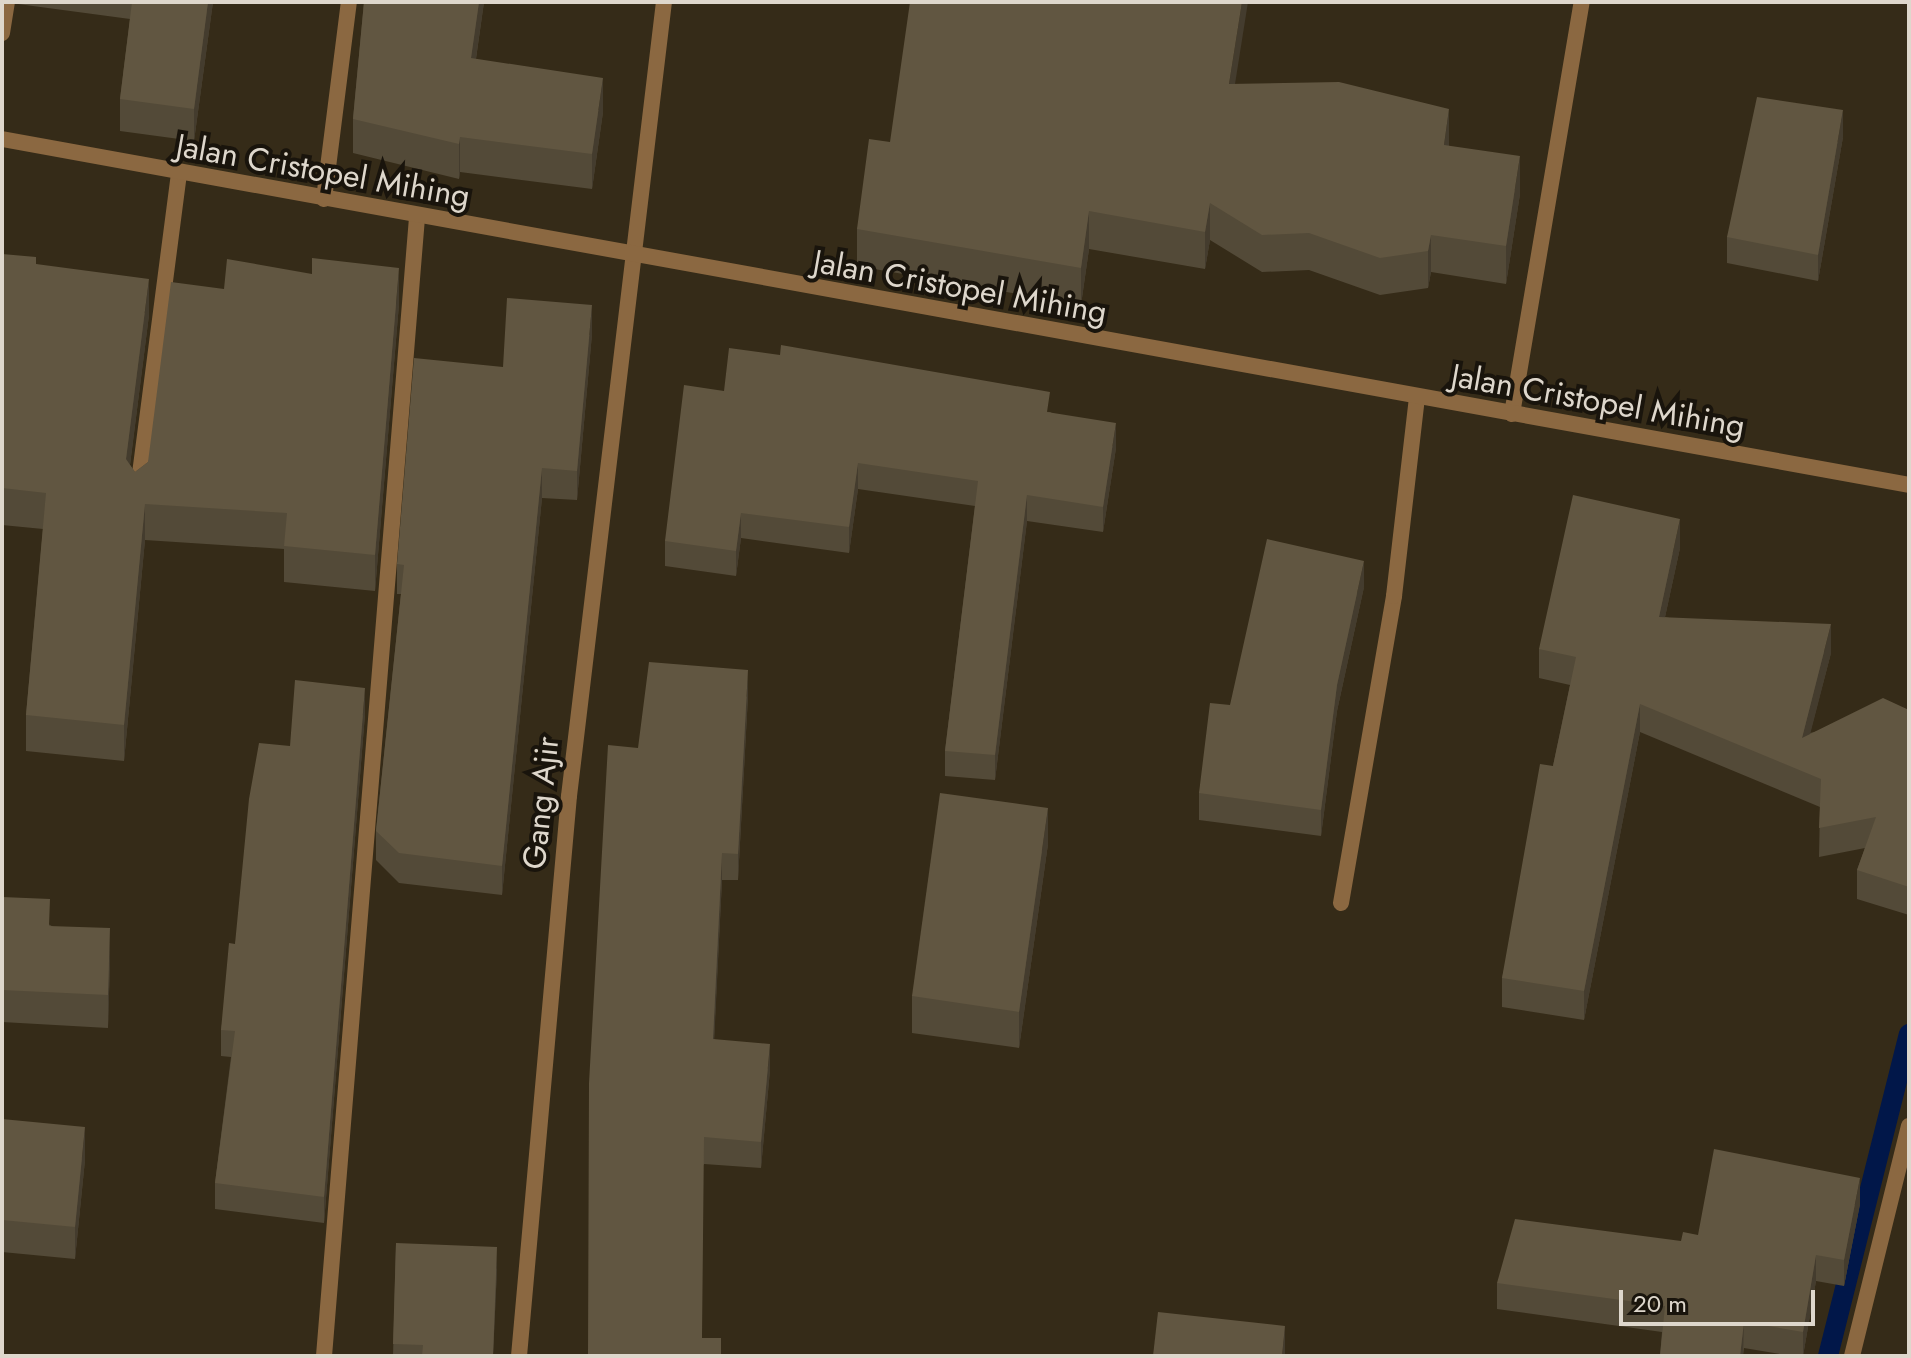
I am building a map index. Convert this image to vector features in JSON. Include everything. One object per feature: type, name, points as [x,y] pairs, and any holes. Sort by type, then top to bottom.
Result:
[{"type":"street","points":[[2,33],[7,2]]},
{"type":"street","points":[[324,199],[349,2]]},
{"type":"street","name":"Gang Ajir","points":[[519,1356],[569,796],[629,256],[664,2]]},
{"type":"street","points":[[1512,414],[1582,2]]},
{"type":"street","name":"Jalan Cristopel Mihing","points":[[2,139],[629,256],[1909,485]]},
{"type":"street","points":[[137,497],[179,173]]},
{"type":"street","points":[[324,1356],[417,217]]},
{"type":"street","points":[[1341,903],[1394,596],[1417,397]]},
{"type":"street","points":[[1852,1356],[1909,1126]]},
{"type":"building","points":[[132,2],[208,2],[194,109],[120,99]]},
{"type":"building","points":[[364,2],[479,2],[471,58],[603,78],[592,154],[460,137],[459,144],[353,119]]},
{"type":"building","points":[[910,2],[1242,2],[1229,84],[1339,82],[1449,109],[1444,145],[1520,156],[1506,246],[1431,235],[1428,251],[1380,258],[1309,233],[1262,235],[1210,203],[1205,232],[1089,211],[1081,268],[857,229],[869,139],[890,142]]},
{"type":"building","points":[[1757,97],[1843,110],[1818,255],[1727,237]]},
{"type":"building","points":[[2,254],[36,257],[36,264],[149,279],[126,459],[135,472],[148,462],[171,282],[224,289],[227,259],[312,274],[312,258],[399,268],[375,555],[284,546],[287,513],[145,504],[124,725],[26,715],[46,493],[2,488]]},
{"type":"building","points":[[507,298],[592,305],[577,471],[542,468],[502,866],[399,853],[376,831],[404,565],[397,564],[414,358],[503,367]]},
{"type":"building","points":[[781,345],[1050,392],[1047,412],[1116,423],[1103,507],[1027,495],[995,755],[945,751],[978,481],[858,463],[849,527],[741,513],[736,551],[665,541],[684,385],[724,391],[729,348],[780,355]]},
{"type":"building","points":[[1573,495],[1680,519],[1659,617],[1831,624],[1802,738],[1883,698],[1909,710],[1909,887],[1857,870],[1876,817],[1819,828],[1821,779],[1640,704],[1584,991],[1502,978],[1540,764],[1553,766],[1576,657],[1539,649]]},
{"type":"building","points":[[1267,539],[1364,561],[1337,685],[1321,810],[1199,793],[1210,703],[1230,705]]},
{"type":"building","points":[[649,662],[748,670],[738,854],[722,853],[713,1039],[770,1044],[761,1142],[704,1137],[702,1338],[721,1338],[721,1356],[588,1356],[589,1083],[608,745],[638,748]]},
{"type":"building","points":[[295,680],[365,688],[324,1197],[215,1183],[235,1031],[221,1030],[229,943],[235,944],[249,799],[259,743],[290,746]]},
{"type":"building","points":[[940,793],[1048,808],[1019,1012],[912,996]]},
{"type":"building","points":[[2,897],[50,899],[49,926],[110,928],[108,995],[2,990]]},
{"type":"building","points":[[2,1119],[85,1127],[75,1227],[2,1220]]},
{"type":"building","points":[[1714,1149],[1860,1178],[1844,1260],[1816,1255],[1803,1332],[1744,1322],[1740,1356],[1660,1356],[1665,1306],[1497,1283],[1515,1219],[1681,1241],[1683,1232],[1698,1235]]},
{"type":"building","points":[[396,1243],[497,1247],[493,1356],[422,1356],[423,1345],[393,1344]]},
{"type":"building","points":[[1158,1312],[1285,1326],[1282,1356],[1153,1356]]},
{"type":"waterway","points":[[1828,1356],[1909,1034]]}]
